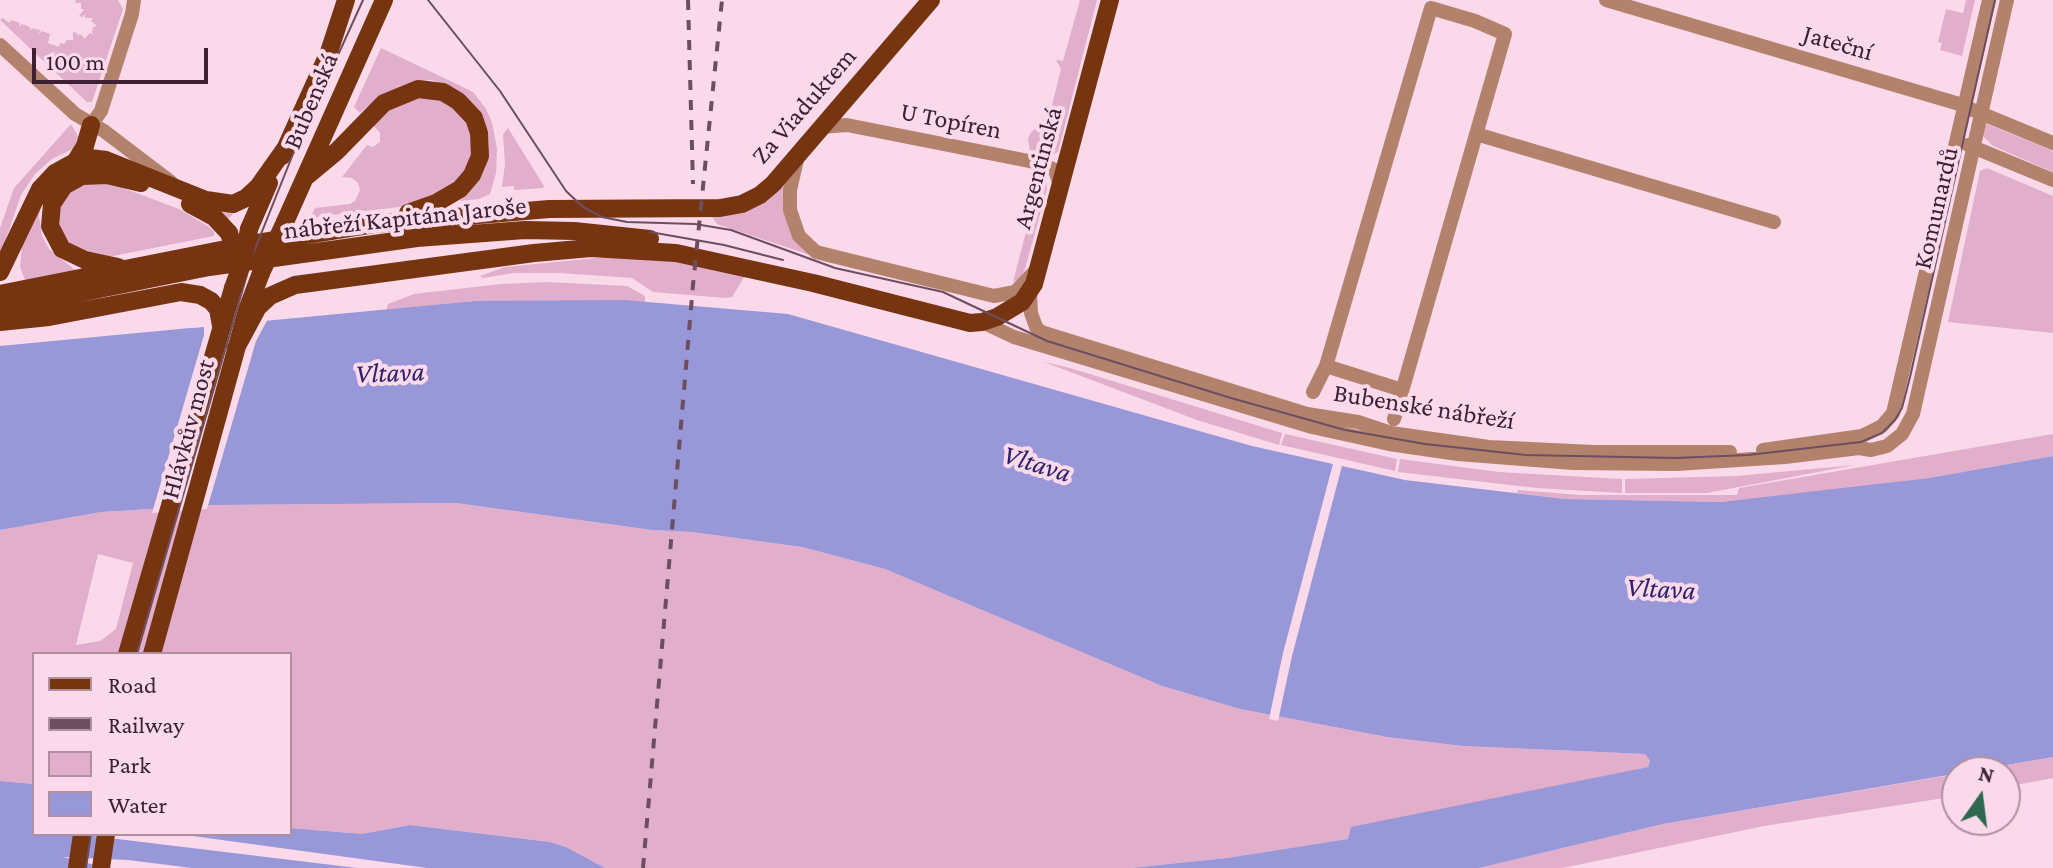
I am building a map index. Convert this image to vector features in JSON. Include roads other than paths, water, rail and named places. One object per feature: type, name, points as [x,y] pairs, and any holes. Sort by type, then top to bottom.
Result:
[{"type":"main road","name":"Bubenská","points":[[249,229],[329,52],[346,0]]},
{"type":"main road","name":"Bubenská","points":[[285,222],[384,0]]},
{"type":"main road","name":"Za Viaduktem","points":[[695,208],[731,206],[749,201],[773,184],[931,0]]},
{"type":"main road","name":"Argentinská","points":[[1030,293],[1110,0]]},
{"type":"main road","points":[[307,176],[337,151],[384,103],[418,89],[435,90],[451,96],[474,118],[480,140],[476,169],[460,189],[436,203],[374,224]]},
{"type":"main road","points":[[75,162],[84,150],[91,125]]},
{"type":"main road","points":[[0,272],[40,189],[55,173],[75,162],[90,158],[106,160],[216,204],[233,204],[242,201],[258,187],[287,146]]},
{"type":"main road","points":[[128,268],[72,256],[54,238],[50,226],[52,204],[59,190],[69,182],[98,174],[127,179],[203,210],[229,233],[235,252],[233,288]]},
{"type":"main road","name":"nábřeží Kapitána Jaroše","points":[[0,294],[251,244],[374,224],[577,208],[695,208]]},
{"type":"main road","points":[[24,221],[16,260],[18,277],[25,289],[52,298]]},
{"type":"main road","name":"Hlávkův most","points":[[153,652],[253,291],[285,222]]},
{"type":"main road","name":"Hlávkův most","points":[[128,652],[221,326],[243,261],[249,229]]},
{"type":"main road","name":"nábřeží Kapitána Jaroše","points":[[0,309],[209,267],[348,246],[525,230],[600,233],[703,247],[813,283]]},
{"type":"main road","points":[[236,348],[254,314],[270,296],[295,285],[550,251],[610,248],[676,253],[813,283],[970,323],[982,322],[1016,307],[1030,293]]},
{"type":"main road","points":[[0,322],[49,317],[181,292],[200,295],[214,303],[221,326]]},
{"type":"main road","points":[[77,868],[82,836]]},
{"type":"main road","points":[[101,868],[106,836]]},
{"type":"street","points":[[91,125],[101,111],[134,0]]},
{"type":"street","name":"Jateční","points":[[1606,0],[1965,107],[2053,143]]},
{"type":"street","name":"Komunardů","points":[[1893,413],[1989,0]]},
{"type":"street","name":"Komunardů","points":[[1908,426],[1924,369],[2007,0]]},
{"type":"street","points":[[1313,392],[1326,366],[1431,8],[1475,21],[1505,34],[1394,419]]},
{"type":"street","points":[[0,45],[75,114],[104,131],[182,190]]},
{"type":"street","name":"U Topíren","points":[[821,127],[847,125],[1039,163],[1055,170],[1060,185]]},
{"type":"street","points":[[1476,134],[1774,222]]},
{"type":"street","points":[[1957,141],[2053,180]]},
{"type":"street","points":[[800,152],[792,177],[790,210],[799,236],[816,252],[994,296],[1015,292],[1040,264]]},
{"type":"street","name":"Bubenské nábřeží","points":[[1030,293],[1030,307],[1036,327],[1050,335],[1307,414],[1358,422],[1391,433],[1475,445],[1593,452],[1751,451],[1862,436],[1882,426],[1893,413]]},
{"type":"street","name":"Bubenské nábřeží","points":[[982,322],[1035,343],[1123,371],[1331,432],[1458,454],[1525,460],[1676,464],[1785,457],[1859,448],[1871,450],[1895,442],[1908,426]]},
{"type":"street","points":[[1326,366],[1402,390]]},
{"type":"water","name":"Vltava","points":[[624,300],[788,314],[1252,446],[1405,480],[1565,499],[1721,502],[1929,478],[2053,456],[2053,757],[2021,762],[2021,756],[1941,756],[1941,776],[1663,824],[1479,868],[1130,868],[1227,858],[1348,839],[1351,827],[1648,767],[1650,761],[1645,754],[1463,746],[1387,737],[1240,709],[1162,686],[885,569],[802,547],[456,503],[214,505],[101,512],[0,530],[0,346],[475,301]]},
{"type":"water","points":[[0,781],[32,784],[32,836],[93,836],[357,868],[192,868],[128,860],[63,857],[107,868],[0,868]]},
{"type":"water","points":[[410,825],[550,842],[605,868],[427,868],[193,836],[292,836],[292,828],[362,834]]},
{"type":"tram line","points":[[138,652],[253,254],[293,154],[363,0]]},
{"type":"tram line","points":[[428,0],[500,91],[566,191],[583,207],[602,217],[627,222],[695,224],[731,230],[835,268],[943,292],[1047,341],[1345,430],[1425,444],[1526,455],[1675,458],[1748,455],[1861,442],[1882,433],[1895,420],[1902,408],[1910,377],[1995,0]]},
{"type":"tram line","points":[[650,232],[724,245],[783,260]]},
{"type":"tram line","points":[[86,868],[91,836]]},
{"type":"railway","points":[[688,0],[693,184]]},
{"type":"railway","points":[[643,868],[693,285],[722,0]]}]
